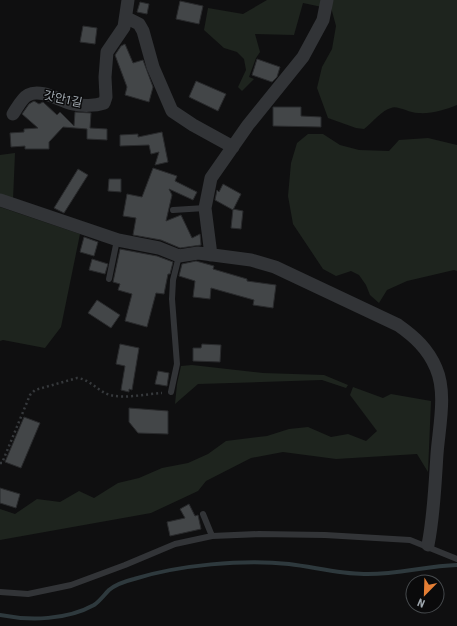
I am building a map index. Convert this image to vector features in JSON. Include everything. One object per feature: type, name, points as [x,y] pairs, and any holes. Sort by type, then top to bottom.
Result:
[{"type":"street","name":"갓안1길","points":[[13,114],[28,95],[34,93],[50,95],[74,104],[97,105],[104,103],[106,97],[105,69],[107,52],[124,27],[127,18],[128,0]]},
{"type":"street","points":[[211,255],[205,208],[211,178],[274,91],[293,72],[303,58],[323,20],[327,0]]},
{"type":"street","points":[[127,18],[139,24],[143,31],[153,67],[172,111],[193,125],[233,147]]},
{"type":"street","points":[[0,200],[118,240],[159,248],[179,256],[198,253],[251,260],[275,267],[398,325],[416,338],[428,352],[437,369],[440,387],[440,412],[432,524],[428,545]]},
{"type":"lane","points":[[173,210],[205,208]]},
{"type":"lane","points":[[109,279],[118,240]]},
{"type":"lane","points":[[171,392],[177,364],[172,299],[173,280],[179,256]]},
{"type":"lane","points":[[203,514],[212,536]]},
{"type":"lane","points":[[0,592],[28,594],[71,585],[175,544],[212,536],[260,534],[410,540],[428,545],[440,553],[457,559]]},
{"type":"path","points":[[0,463],[2,463],[30,395],[35,390],[77,378],[84,378],[96,388],[109,395],[120,396],[171,392]]},
{"type":"shaded area","points":[[267,0],[322,0],[322,7],[303,3],[294,35],[255,34],[260,52],[256,58],[249,77],[254,79],[242,91],[238,87],[246,70],[244,59],[237,52],[224,48],[204,30],[208,8],[243,14]]},
{"type":"shaded area","points":[[329,0],[457,0],[457,105],[428,113],[415,113],[394,107],[381,114],[364,129],[356,128],[328,118],[317,88],[322,67],[332,49],[336,26]]},
{"type":"shaded area","points":[[308,134],[323,134],[340,145],[359,150],[389,151],[399,140],[428,138],[457,145],[457,271],[454,270],[407,281],[387,290],[379,303],[370,295],[366,285],[359,275],[351,271],[336,276],[323,269],[293,224],[288,196],[291,163],[297,143]]},
{"type":"shaded area","points":[[15,153],[13,200],[0,194],[0,155]]},
{"type":"shaded area","points":[[0,207],[80,234],[61,327],[45,348],[3,340],[0,341]]},
{"type":"shaded area","points":[[192,365],[263,373],[324,375],[348,385],[346,388],[322,380],[198,384],[175,404],[181,366]]},
{"type":"shaded area","points":[[353,387],[383,398],[391,394],[431,401],[428,472],[417,454],[336,459],[283,452],[251,458],[206,481],[198,491],[151,513],[0,540],[0,509],[15,514],[37,499],[60,502],[79,491],[94,498],[118,483],[139,478],[162,468],[188,463],[208,454],[226,441],[267,436],[289,429],[308,427],[331,437],[348,434],[366,441],[377,431],[350,395]]},
{"type":"building","points":[[180,1],[203,6],[199,24],[176,19]]},
{"type":"building","points":[[140,2],[149,4],[147,14],[137,12]]},
{"type":"building","points":[[83,26],[97,28],[95,44],[80,42]]},
{"type":"building","points":[[125,44],[133,63],[143,60],[153,87],[149,102],[125,95],[127,87],[115,55],[121,46]]},
{"type":"building","points":[[257,59],[280,67],[277,77],[272,82],[252,75]]},
{"type":"building","points":[[196,81],[226,94],[218,111],[189,97]]},
{"type":"building","points":[[34,101],[39,104],[43,102],[57,115],[60,112],[74,126],[75,112],[91,113],[90,128],[107,129],[107,140],[87,139],[87,129],[63,127],[49,142],[49,149],[25,149],[25,146],[11,147],[10,133],[24,132],[24,129],[38,128],[22,114],[29,104]]},
{"type":"building","points":[[273,107],[301,107],[301,116],[321,117],[321,127],[273,126]]},
{"type":"building","points":[[162,132],[168,162],[155,165],[159,152],[151,154],[149,145],[120,146],[120,135],[138,134],[138,137]]},
{"type":"building","points":[[153,168],[177,176],[175,181],[197,192],[193,200],[169,189],[172,195],[166,221],[181,215],[192,238],[200,234],[201,245],[180,248],[161,240],[133,235],[136,218],[123,216],[127,194],[142,197]]},
{"type":"building","points":[[78,169],[88,175],[64,213],[54,208]]},
{"type":"building","points":[[109,179],[121,179],[121,192],[108,191]]},
{"type":"building","points":[[223,184],[241,194],[233,210],[215,200],[217,190],[219,192]]},
{"type":"building","points":[[233,209],[243,211],[241,229],[231,228]]},
{"type":"building","points":[[84,237],[98,242],[94,256],[80,252]]},
{"type":"building","points":[[120,249],[157,256],[173,262],[170,274],[168,274],[164,294],[156,293],[147,327],[125,321],[132,294],[118,290],[120,284],[113,282]]},
{"type":"building","points":[[92,259],[108,264],[105,274],[89,270]]},
{"type":"building","points":[[196,261],[214,266],[213,269],[247,279],[247,281],[276,285],[273,308],[253,305],[254,300],[211,288],[210,299],[193,297],[195,281],[179,276],[182,264]]},
{"type":"building","points":[[97,300],[120,315],[111,328],[88,313]]},
{"type":"building","points":[[120,344],[139,348],[132,390],[129,389],[129,392],[121,390],[125,366],[116,364]]},
{"type":"building","points":[[202,344],[221,345],[220,362],[193,361],[193,348],[201,348]]},
{"type":"building","points":[[158,371],[169,373],[167,386],[155,384]]},
{"type":"building","points":[[129,408],[168,411],[168,434],[138,433],[129,422]]},
{"type":"building","points":[[24,417],[40,423],[21,468],[5,462]]},
{"type":"building","points":[[0,488],[20,494],[16,508],[0,503]]},
{"type":"building","points":[[189,504],[195,516],[198,515],[201,529],[170,536],[167,522],[185,518],[180,509]]},
{"type":"waterway","points":[[0,615],[24,618],[48,618],[72,614],[94,605],[114,586],[124,582],[170,570],[211,564],[252,562],[289,564],[345,573],[364,574],[388,573],[457,565]]}]
